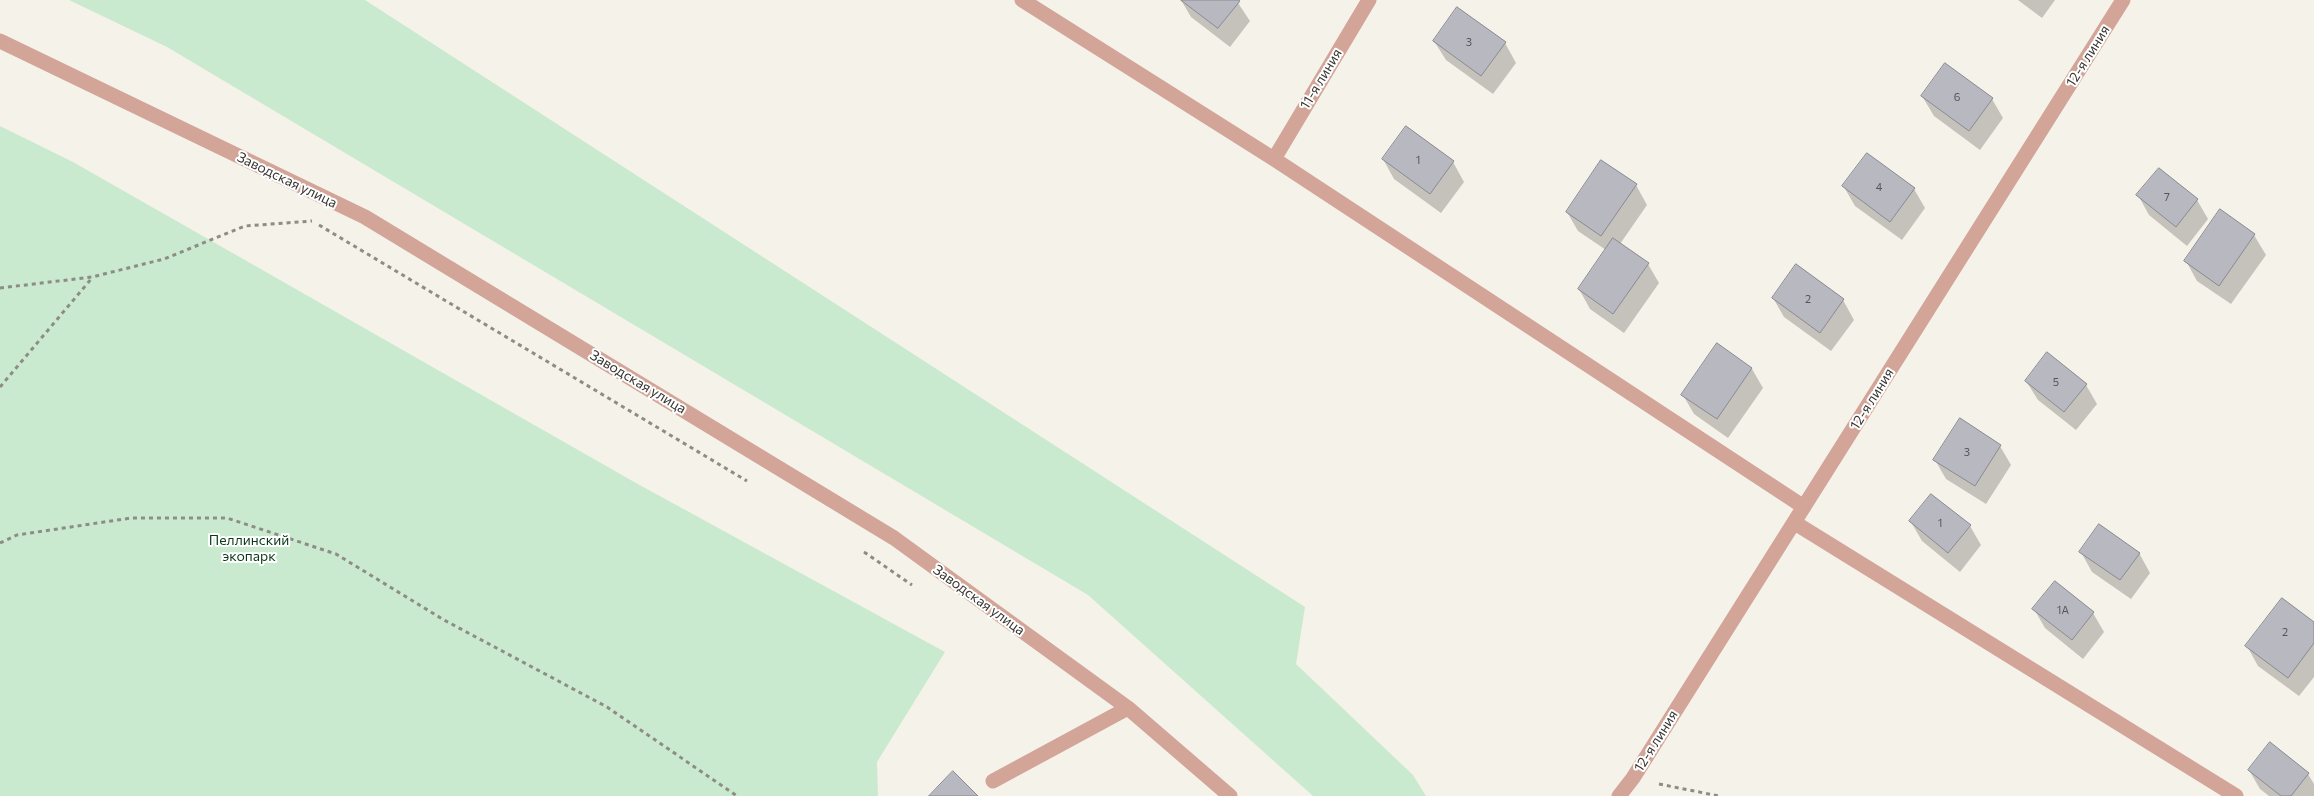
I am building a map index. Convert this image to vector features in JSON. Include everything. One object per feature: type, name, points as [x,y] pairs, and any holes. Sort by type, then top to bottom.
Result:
[{"type":"street","points":[[1022,0],[1274,159],[1804,507]]},
{"type":"street","name":"11-я линия","points":[[1274,159],[1369,0]]},
{"type":"street","name":"12-я линия","points":[[1619,796],[1633,778],[2123,0]]},
{"type":"street","name":"Заводская улица","points":[[0,41],[366,217],[894,538],[1128,708],[1230,796]]},
{"type":"street","points":[[1795,522],[2236,796]]},
{"type":"street","points":[[994,781],[1128,708]]},
{"type":"path","points":[[304,217],[754,485]]},
{"type":"path","points":[[0,288],[92,277],[164,259],[245,226],[321,220]]},
{"type":"path","points":[[0,387],[92,277]]},
{"type":"path","points":[[0,543],[17,535],[131,518],[228,518],[336,554],[444,620],[606,707],[737,796]]},
{"type":"path","points":[[856,546],[913,586]]},
{"type":"path","points":[[1633,778],[1719,796]]},
{"type":"green space","points":[[69,0],[365,0],[1305,607],[1296,664],[1413,775],[1426,796],[1313,796],[1088,595],[167,47]]},
{"type":"green space","name":"Пеллинский экопарк","points":[[0,126],[73,162],[636,483],[945,652],[877,762],[878,796],[0,796]]},
{"type":"building","points":[[1181,0],[1238,0],[1240,1],[1218,28]]},
{"type":"building","points":[[1457,7],[1506,42],[1481,76],[1433,41]]},
{"type":"building","points":[[1945,63],[1993,98],[1969,131],[1921,96]]},
{"type":"building","points":[[1406,126],[1454,161],[1430,194],[1382,159]]},
{"type":"building","points":[[1867,153],[1915,188],[1890,222],[1842,186]]},
{"type":"building","points":[[1601,160],[1637,184],[1601,236],[1566,212]]},
{"type":"building","points":[[2159,168],[2198,199],[2176,227],[2136,195]]},
{"type":"building","points":[[2220,209],[2255,234],[2219,286],[2184,261]]},
{"type":"building","points":[[1613,238],[1649,263],[1613,314],[1578,289]]},
{"type":"building","points":[[1796,264],[1844,299],[1820,333],[1772,298]]},
{"type":"building","points":[[1717,343],[1752,368],[1717,419],[1681,395]]},
{"type":"building","points":[[2047,352],[2087,384],[2064,412],[2025,381]]},
{"type":"building","points":[[1960,418],[2001,445],[1975,486],[1933,460]]},
{"type":"building","points":[[1931,494],[1971,525],[1948,553],[1909,521]]},
{"type":"building","points":[[2099,524],[2140,553],[2120,580],[2079,552]]},
{"type":"building","points":[[2055,581],[2094,612],[2072,640],[2032,609]]},
{"type":"building","points":[[2282,598],[2314,622],[2314,643],[2288,678],[2245,646]]},
{"type":"building","points":[[2270,742],[2309,773],[2291,796],[2281,796],[2248,770]]},
{"type":"building","points":[[953,771],[978,796],[929,796]]}]
